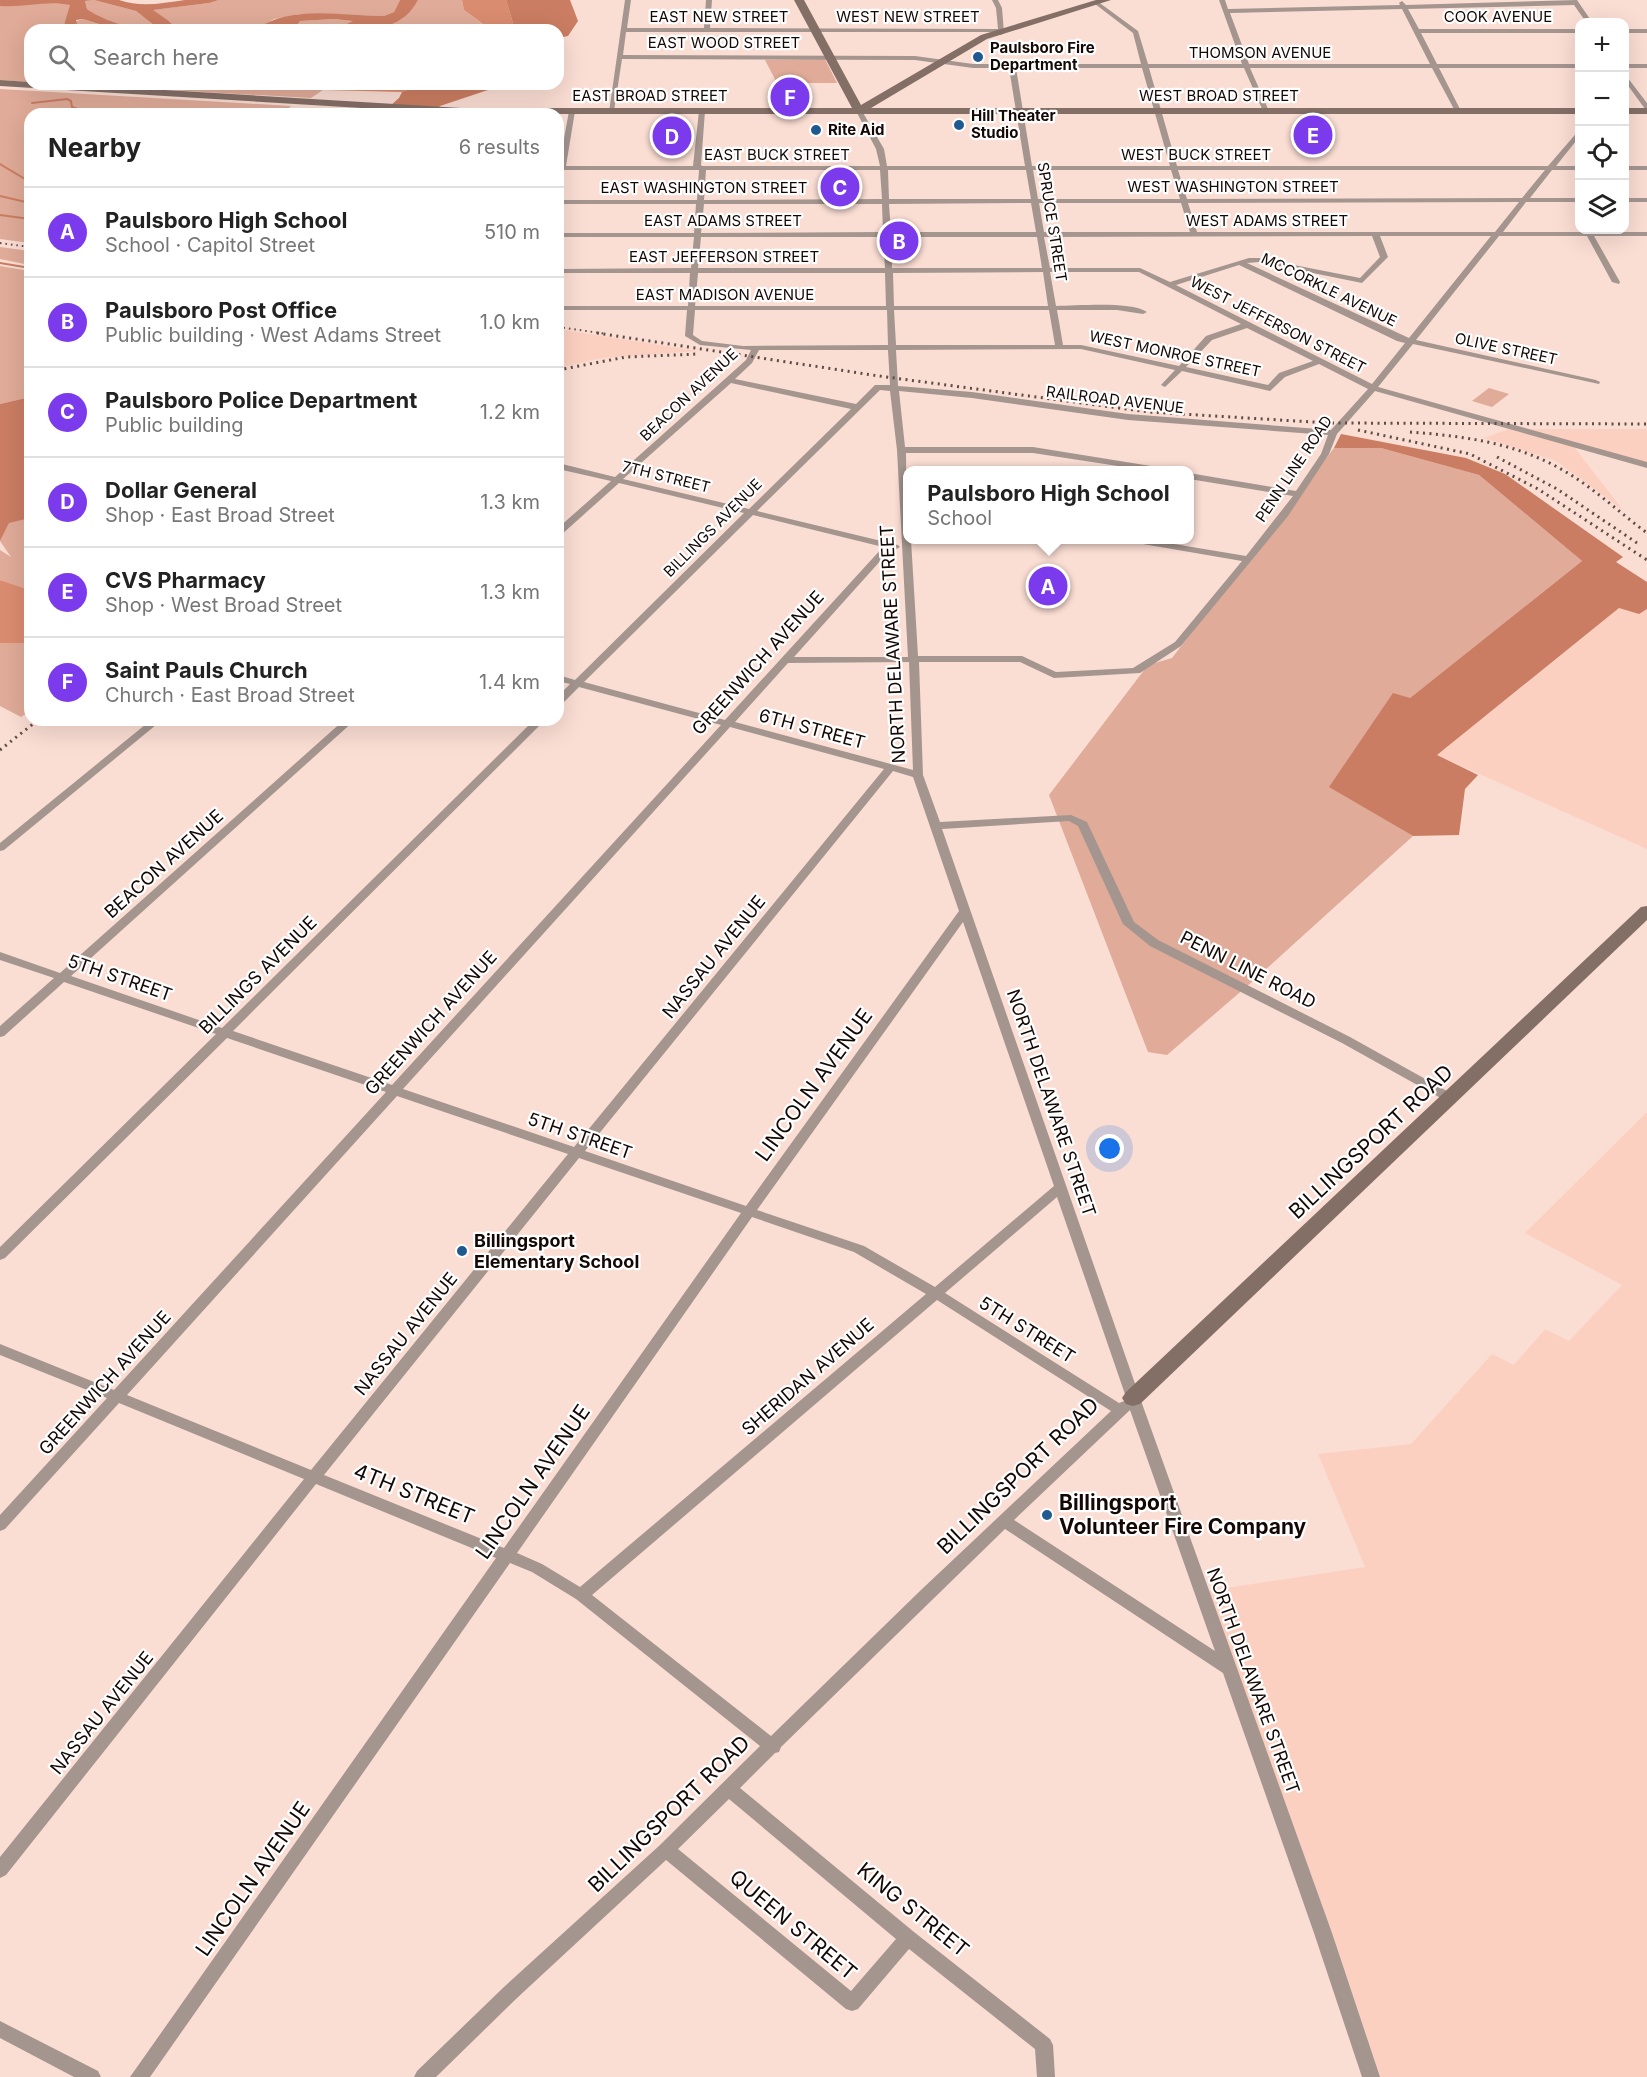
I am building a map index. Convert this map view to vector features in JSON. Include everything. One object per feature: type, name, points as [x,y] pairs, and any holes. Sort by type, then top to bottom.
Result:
[{"type":"main road","points":[[799,0],[859,111],[984,38],[1101,1]]},
{"type":"main road","name":"EAST BROAD STREET","points":[[0,84],[24,85]]},
{"type":"main road","name":"EAST BROAD STREET","points":[[104,90],[412,108]]},
{"type":"main road","points":[[1629,111],[1647,110]]},
{"type":"main road","name":"EAST BROAD STREET","points":[[564,111],[859,111]]},
{"type":"main road","name":"WEST BROAD STREET","points":[[859,111],[1575,111]]},
{"type":"main road","name":"BILLINGSPORT ROAD","points":[[1127,1404],[1647,911]]},
{"type":"street","points":[[611,111],[628,0]]},
{"type":"street","points":[[707,30],[709,0]]},
{"type":"street","points":[[995,0],[999,8],[997,34]]},
{"type":"street","points":[[1222,0],[1246,66],[1266,111]]},
{"type":"street","points":[[1307,0],[1309,9]]},
{"type":"street","points":[[1101,1],[1136,32],[1194,234]]},
{"type":"street","points":[[1226,11],[1402,4],[1575,2],[1586,18]]},
{"type":"street","points":[[1402,4],[1458,111]]},
{"type":"street","name":"EAST NEW STREET","points":[[624,30],[814,30]]},
{"type":"street","name":"WEST NEW STREET","points":[[814,30],[994,30],[997,34]]},
{"type":"street","name":"COOK AVENUE","points":[[1416,31],[1575,31]]},
{"type":"street","points":[[1629,31],[1647,31]]},
{"type":"street","name":"EAST WOOD STREET","points":[[620,57],[915,58],[941,62]]},
{"type":"street","name":"THOMSON AVENUE","points":[[941,62],[956,65],[1012,66],[1575,66]]},
{"type":"street","name":"SPRUCE STREET","points":[[1012,66],[1059,347]]},
{"type":"street","points":[[1629,66],[1647,66]]},
{"type":"street","points":[[1629,83],[1647,110]]},
{"type":"street","points":[[564,150],[572,111]]},
{"type":"street","points":[[690,308],[703,169],[697,166],[702,111]]},
{"type":"street","name":"NORTH DELAWARE STREET","points":[[859,111],[880,149],[884,169],[894,347],[894,388],[903,471]]},
{"type":"street","name":"PENN LINE ROAD","points":[[913,659],[1022,659],[1054,675],[1136,671],[1149,660],[1178,644],[1285,514],[1325,454],[1333,433],[1373,388],[1575,137]]},
{"type":"street","name":"WEST BUCK STREET","points":[[884,169],[1575,168]]},
{"type":"street","points":[[1629,168],[1647,168]]},
{"type":"street","name":"EAST BUCK STREET","points":[[564,169],[884,169]]},
{"type":"street","name":"WEST WASHINGTON STREET","points":[[886,201],[1575,200]]},
{"type":"street","points":[[1629,200],[1647,200]]},
{"type":"street","name":"EAST WASHINGTON STREET","points":[[564,202],[886,201]]},
{"type":"street","points":[[1168,285],[1238,262],[1259,260],[1362,281],[1384,257],[1375,234]]},
{"type":"street","name":"WEST ADAMS STREET","points":[[888,235],[1575,234]]},
{"type":"street","points":[[1589,234],[1616,282]]},
{"type":"street","name":"WEST ADAMS STREET","points":[[1629,234],[1647,234]]},
{"type":"street","name":"EAST ADAMS STREET","points":[[564,235],[888,235]]},
{"type":"street","name":"MCCORKLE AVENUE","points":[[1238,262],[1400,339],[1410,341]]},
{"type":"street","name":"WEST JEFFERSON STREET","points":[[890,270],[1140,270],[1373,388],[1647,465]]},
{"type":"street","name":"EAST JEFFERSON STREET","points":[[564,271],[890,270]]},
{"type":"street","name":"EAST MADISON AVENUE","points":[[564,308],[1117,308],[1143,312]]},
{"type":"street","name":"WEST MONROE STREET","points":[[690,308],[689,336],[700,343],[729,348],[1081,347],[1270,388],[1282,375],[1319,361]]},
{"type":"street","points":[[1164,385],[1182,369],[1209,338],[1247,324]]},
{"type":"street","name":"OLIVE STREET","points":[[1410,341],[1596,382]]},
{"type":"street","name":"BEACON AVENUE","points":[[564,528],[729,380],[749,361],[756,348]]},
{"type":"street","points":[[729,380],[856,407]]},
{"type":"street","name":"BILLINGS AVENUE","points":[[564,696],[856,407],[878,387],[894,388]]},
{"type":"street","name":"RAILROAD AVENUE","points":[[894,388],[972,394],[1128,417],[1333,433]]},
{"type":"street","points":[[902,450],[1033,450],[1127,466]]},
{"type":"street","name":"7TH STREET","points":[[564,467],[906,550]]},
{"type":"street","points":[[1194,477],[1299,494]]},
{"type":"street","name":"NORTH DELAWARE STREET","points":[[906,544],[918,775],[1060,1188],[1127,1404],[1231,1670],[1371,2077]]},
{"type":"street","points":[[1160,544],[1248,559]]},
{"type":"street","name":"GREENWICH AVENUE","points":[[0,1525],[889,546]]},
{"type":"street","points":[[786,660],[913,659]]},
{"type":"street","name":"6TH STREET","points":[[564,680],[918,775]]},
{"type":"street","points":[[0,848],[150,726]]},
{"type":"street","name":"BEACON AVENUE","points":[[0,1033],[343,726]]},
{"type":"street","name":"BILLINGS AVENUE","points":[[0,1255],[534,726]]},
{"type":"street","name":"NASSAU AVENUE","points":[[0,1870],[315,1476],[891,768]]},
{"type":"street","name":"PENN LINE ROAD","points":[[935,826],[1071,818],[1083,824],[1128,924],[1154,943],[1354,1044],[1450,1098]]},
{"type":"street","name":"LINCOLN AVENUE","points":[[139,2077],[748,1212],[964,912]]},
{"type":"street","name":"5TH STREET","points":[[0,956],[859,1250],[881,1260],[1127,1404]]},
{"type":"street","name":"SHERIDAN AVENUE","points":[[581,1595],[1060,1188]]},
{"type":"street","name":"4TH STREET","points":[[0,1349],[508,1554],[554,1576],[773,1747]]},
{"type":"street","name":"BILLINGSPORT ROAD","points":[[423,2077],[666,1850],[926,1594],[1127,1404]]},
{"type":"street","points":[[1005,1521],[1231,1670]]},
{"type":"street","name":"KING STREET","points":[[729,1789],[908,1938],[1044,2045],[1046,2077]]},
{"type":"street","name":"QUEEN STREET","points":[[666,1850],[852,2003],[908,1938]]},
{"type":"street","points":[[0,2029],[92,2077]]},
{"type":"shaded area","points":[[0,0],[94,0],[85,1],[87,9],[120,24],[99,24],[83,19],[76,20],[77,24],[64,24],[70,5],[53,3],[0,6]]},
{"type":"shaded area","points":[[94,0],[136,11],[154,24],[111,22],[87,9],[85,1]]},
{"type":"shaded area","points":[[94,0],[119,0],[144,4],[185,0],[219,0],[153,10],[172,24],[153,24],[136,11]]},
{"type":"shaded area","points":[[219,0],[400,0],[394,12],[384,16],[300,14],[274,19],[265,24],[172,24],[152,10]]},
{"type":"shaded area","points":[[400,0],[418,0],[411,11],[393,24],[347,24],[353,21],[334,19],[300,21],[298,24],[265,24],[300,14],[384,16],[394,12]]},
{"type":"shaded area","points":[[418,0],[462,0],[464,10],[483,24],[392,24],[412,9]]},
{"type":"shaded area","points":[[462,0],[506,0],[513,24],[483,24],[464,10]]},
{"type":"shaded area","points":[[506,0],[570,0],[578,21],[568,36],[564,37],[564,24],[513,24]]},
{"type":"shaded area","points":[[58,1],[71,5],[64,24],[24,24],[24,82],[0,80],[0,6]]},
{"type":"shaded area","points":[[83,19],[99,24],[67,24]]},
{"type":"shaded area","points":[[334,19],[354,21],[347,24],[298,24],[300,21]]},
{"type":"shaded area","points":[[825,59],[837,83],[777,83],[765,60]]},
{"type":"shaded area","points":[[0,89],[291,106],[289,108],[24,108],[24,242],[0,239]]},
{"type":"shaded area","points":[[170,90],[323,90],[311,98]]},
{"type":"shaded area","points":[[323,90],[407,90],[402,92]]},
{"type":"shaded area","points":[[407,90],[488,90],[438,108],[388,108],[402,92]]},
{"type":"shaded area","points":[[0,247],[24,250],[24,264],[0,259]]},
{"type":"shaded area","points":[[0,266],[24,270],[24,398],[0,404]]},
{"type":"shaded area","points":[[564,330],[698,351],[602,358],[564,367]]},
{"type":"shaded area","points":[[1489,388],[1509,394],[1492,407],[1472,401]]},
{"type":"shaded area","points":[[24,398],[24,519],[9,523],[0,541],[0,404]]},
{"type":"shaded area","points":[[1509,429],[1647,429],[1647,467],[1574,447],[1623,510],[1556,461],[1484,438]]},
{"type":"shaded area","points":[[1341,434],[1466,458],[1505,474],[1623,557],[1616,562],[1647,582],[1647,609],[1639,614],[1619,608],[1437,755],[1478,775],[1465,789],[1459,835],[1413,836],[1329,787],[1393,693],[1410,698],[1582,561],[1479,475],[1381,448],[1334,448]]},
{"type":"shaded area","points":[[1334,448],[1381,448],[1479,475],[1582,561],[1410,698],[1330,787],[1413,836],[1253,981],[1167,1055],[1148,1052],[1049,795],[1148,665],[1172,658]]},
{"type":"shaded area","points":[[24,519],[24,588],[0,580],[0,550],[11,557],[0,541],[9,522]]},
{"type":"shaded area","points":[[0,580],[24,588],[24,643],[0,643]]},
{"type":"shaded area","points":[[1619,608],[1639,614],[1647,609],[1647,849],[1437,755]]},
{"type":"shaded area","points":[[0,643],[24,643],[24,715],[21,717],[0,706]]},
{"type":"shaded area","points":[[1647,1112],[1647,2077],[1368,2077],[1200,1592],[1365,1567],[1318,1454],[1411,1444],[1492,1354],[1514,1365],[1545,1329],[1569,1341],[1622,1285],[1525,1233]]},
{"type":"waterway","points":[[32,103],[67,99],[75,108]]},
{"type":"waterway","points":[[0,164],[24,178]]},
{"type":"waterway","points":[[0,196],[24,202]]},
{"type":"waterway","points":[[0,215],[24,218]]},
{"type":"waterway","points":[[0,263],[24,267]]},
{"type":"railway","points":[[0,243],[24,246]]},
{"type":"railway","points":[[564,328],[607,334]]},
{"type":"railway","points":[[597,333],[879,376],[1149,412],[1329,423],[1647,424]]},
{"type":"railway","points":[[564,369],[626,357],[698,354]]},
{"type":"railway","points":[[1358,430],[1470,454],[1538,489],[1647,560]]},
{"type":"railway","points":[[1410,432],[1490,443],[1548,462],[1597,493],[1647,533]]},
{"type":"railway","points":[[1497,457],[1557,489],[1637,543]]},
{"type":"railway","points":[[0,750],[30,726]]},
{"type":"place","name":"Paulsboro Fire Department","points":[[978,57]]},
{"type":"place","name":"Saint Pauls Church","points":[[790,97]]},
{"type":"place","name":"Hill Theater Studio","points":[[959,125]]},
{"type":"place","name":"Rite Aid","points":[[816,130]]},
{"type":"place","name":"CVS Pharmacy","points":[[1313,135]]},
{"type":"place","name":"Dollar General","points":[[672,136]]},
{"type":"place","name":"Paulsboro Police Department","points":[[840,187]]},
{"type":"place","name":"Paulsboro Post Office","points":[[899,241]]},
{"type":"place","name":"Paulsboro High School","points":[[1048,586]]},
{"type":"place","name":"Billingsport Elementary School","points":[[462,1251]]},
{"type":"place","name":"Billingsport Volunteer Fire Company","points":[[1047,1515]]}]
